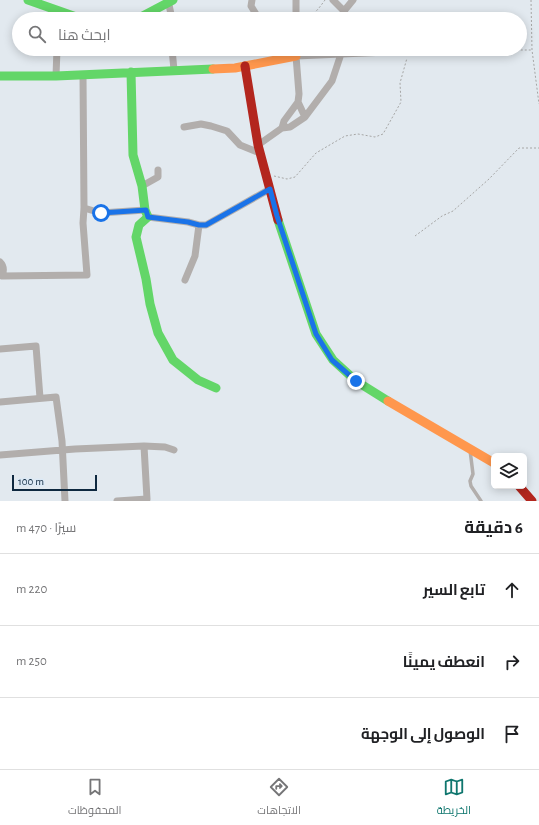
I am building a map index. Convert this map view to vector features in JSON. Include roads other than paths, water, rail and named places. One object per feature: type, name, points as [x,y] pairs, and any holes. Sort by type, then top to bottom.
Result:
[{"type":"street","points":[[28,0],[54,12]]},
{"type":"street","points":[[252,0],[251,6],[255,12]]},
{"type":"street","points":[[296,0],[296,12]]},
{"type":"street","points":[[333,0],[344,11],[353,0]]},
{"type":"street","points":[[150,12],[170,1],[171,12]]},
{"type":"street","points":[[56,56],[56,76]]},
{"type":"street","points":[[173,56],[174,70]]},
{"type":"street","points":[[0,76],[56,76],[235,68],[282,56]]},
{"type":"street","points":[[259,149],[282,128],[284,121],[298,102],[299,94],[296,56]]},
{"type":"street","points":[[282,128],[290,127],[305,117],[332,82],[340,56]]},
{"type":"street","points":[[246,66],[259,149],[277,216],[316,334],[332,360],[356,381],[491,461]]},
{"type":"street","points":[[131,72],[134,155],[147,213],[139,225],[136,237],[150,304],[158,333],[173,360],[198,380],[216,388]]},
{"type":"street","points":[[1,276],[87,275],[82,223],[84,208],[83,75]]},
{"type":"street","points":[[298,102],[305,117]]},
{"type":"street","points":[[184,127],[200,124],[211,126],[226,131],[240,145],[259,149]]},
{"type":"street","points":[[142,186],[158,178],[158,170]]},
{"type":"street","points":[[84,208],[101,213],[147,213],[199,225],[206,225],[270,189]]},
{"type":"street","points":[[185,280],[195,256],[199,225]]},
{"type":"street","points":[[0,262],[4,271],[1,276]]},
{"type":"street","points":[[0,349],[36,346],[40,398]]},
{"type":"street","points":[[0,402],[56,397],[62,450],[65,501]]},
{"type":"street","points":[[117,501],[147,499],[144,446]]},
{"type":"street","points":[[0,455],[144,446],[165,447],[174,450]]},
{"type":"street","points":[[522,489],[532,501]]},
{"type":"lane","points":[[470,449],[472,474],[470,481],[471,486],[482,501]]}]
